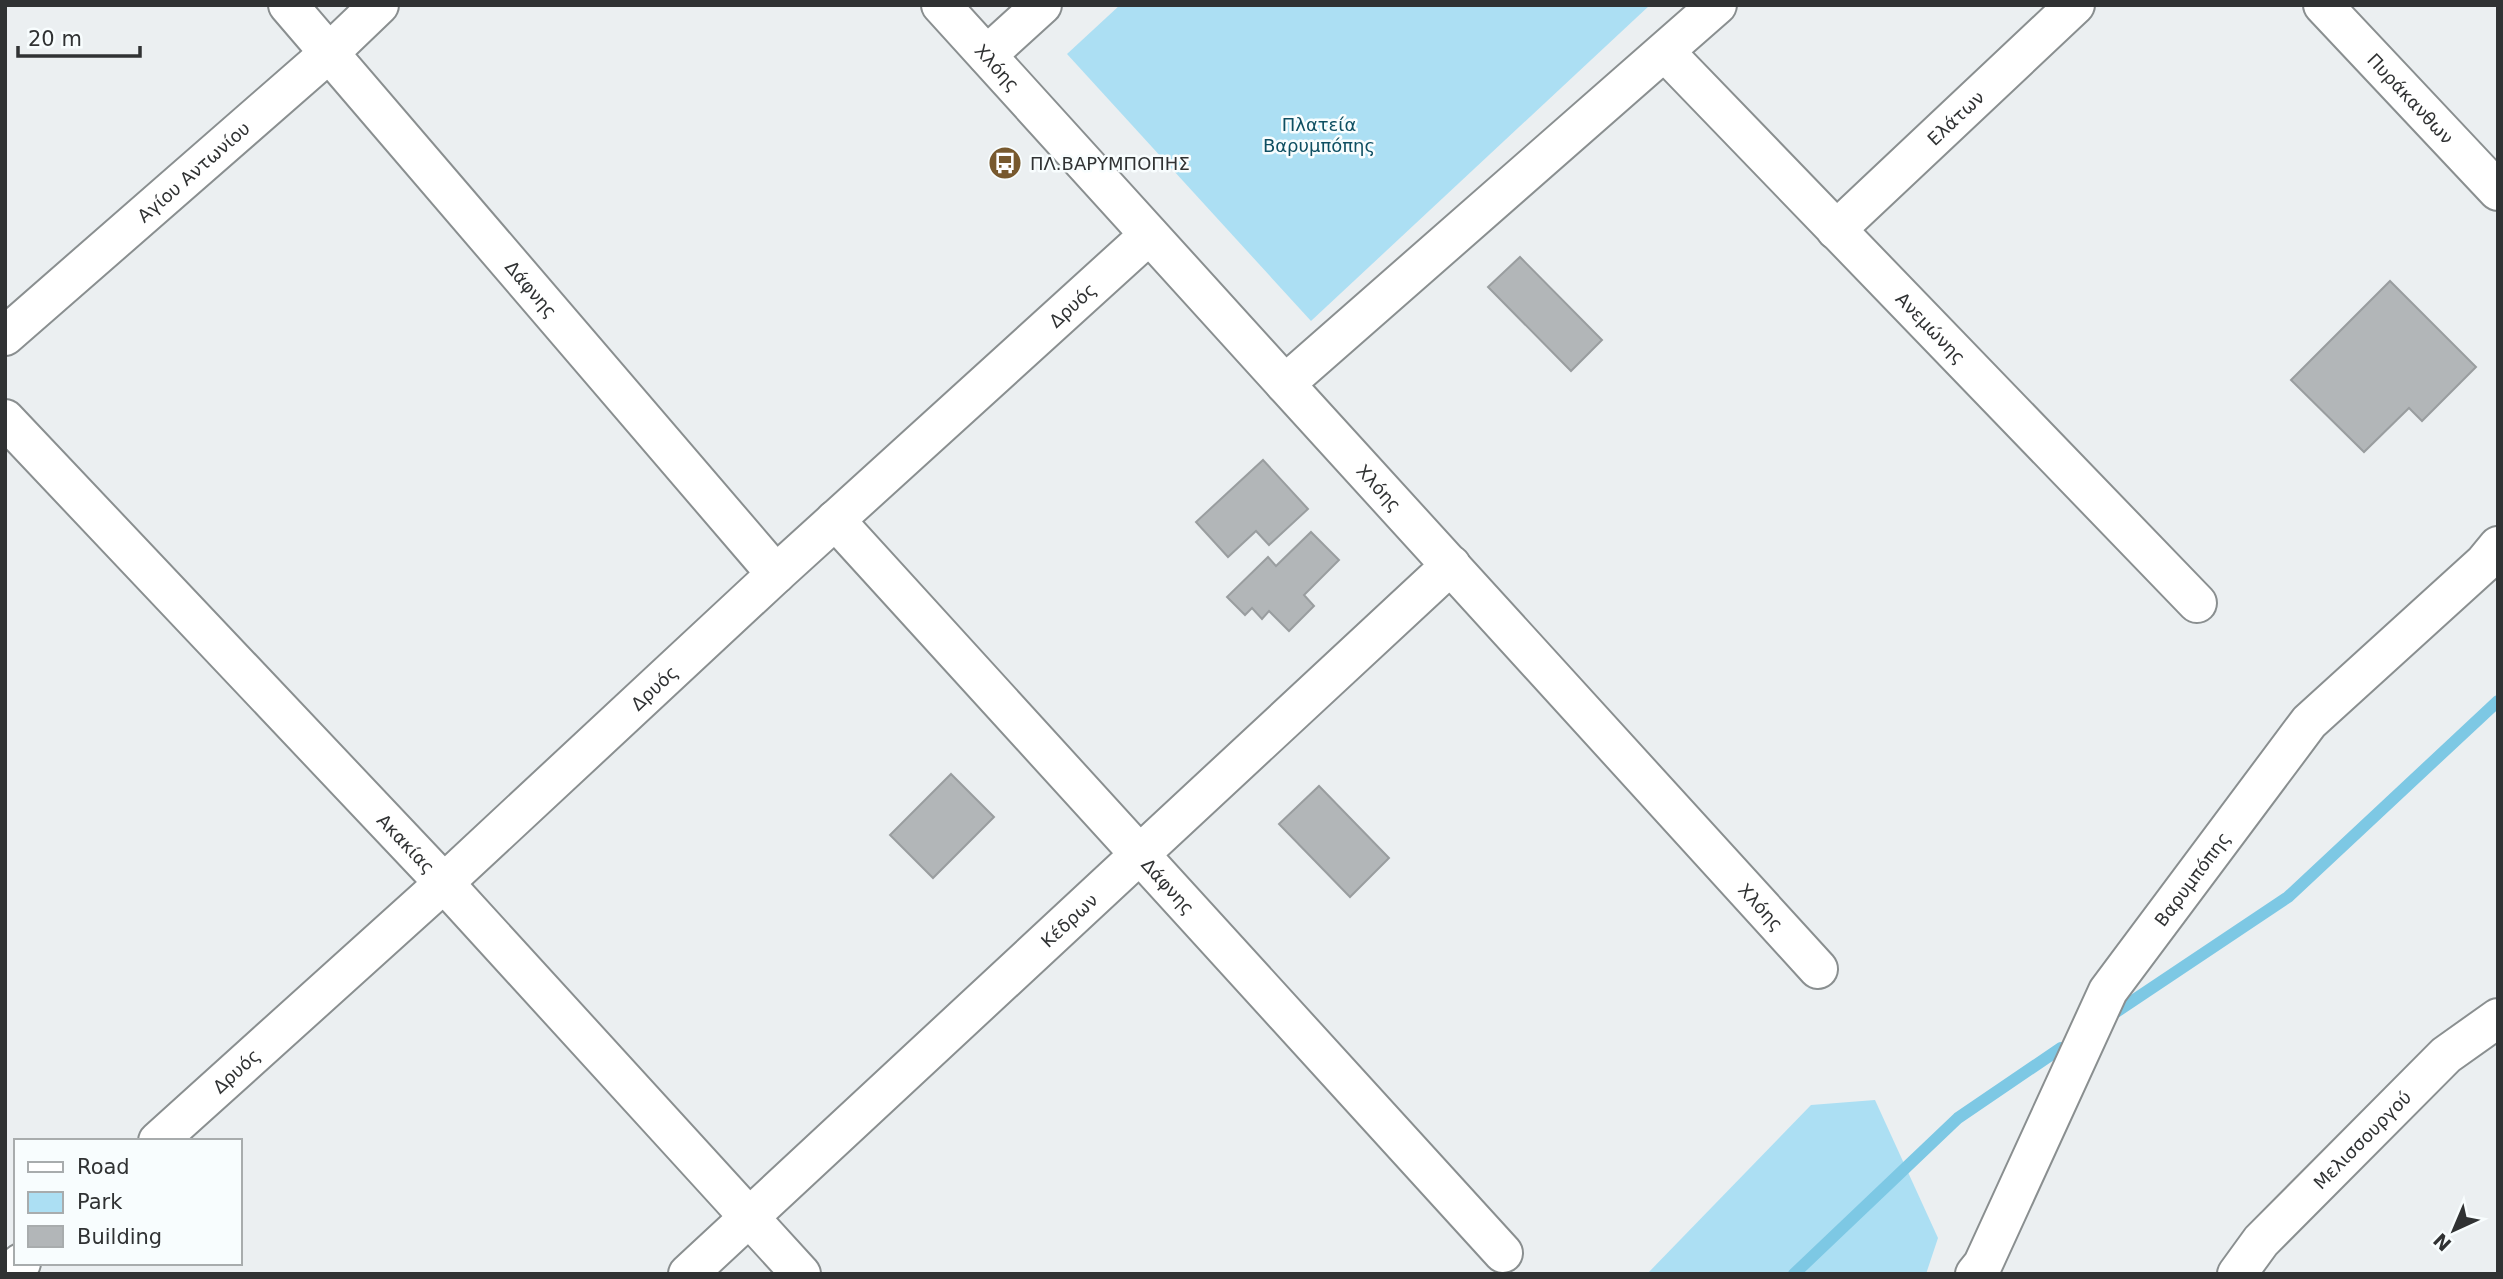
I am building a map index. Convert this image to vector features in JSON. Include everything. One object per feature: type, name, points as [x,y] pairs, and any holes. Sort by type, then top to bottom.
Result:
[{"type":"street","name":"Δάφνης","points":[[288,5],[776,574]]},
{"type":"street","name":"Αγίου Αντωνίου","points":[[5,337],[329,53],[379,5]]},
{"type":"street","name":"Χλόης","points":[[941,5],[1818,969]]},
{"type":"street","points":[[987,55],[1042,5]]},
{"type":"street","points":[[1285,384],[1717,5]]},
{"type":"street","name":"Ελάτων","points":[[1836,230],[2075,5]]},
{"type":"street","name":"Πυράκανθων","points":[[2323,5],[2498,191]]},
{"type":"street","name":"Ανεμώνης","points":[[1665,52],[2197,603]]},
{"type":"street","name":"Δρυός","points":[[160,1139],[444,883],[776,574],[1149,235]]},
{"type":"street","name":"Ακακίας","points":[[5,419],[444,883],[801,1274]]},
{"type":"street","name":"Δάφνης","points":[[835,520],[1503,1253]]},
{"type":"street","name":"Βαρυμπόπης","points":[[1975,1274],[1983,1264],[2108,992],[2309,722],[2484,563],[2498,546]]},
{"type":"street","name":"Κέδρων","points":[[688,1274],[1451,565]]},
{"type":"street","name":"Μελισσουργού","points":[[2237,1274],[2261,1241],[2446,1055],[2498,1018]]},
{"type":"green space","name":"Πλατεία Βαρυμπόπης","points":[[1120,5],[1650,5],[1311,321],[1067,54]]},
{"type":"green space","points":[[1875,1100],[1938,1238],[1926,1274],[1647,1274],[1811,1105]]},
{"type":"building","points":[[1520,257],[1602,340],[1571,371],[1488,287]]},
{"type":"building","points":[[2390,281],[2476,367],[2422,421],[2409,408],[2364,452],[2291,380]]},
{"type":"building","points":[[1263,460],[1308,509],[1269,545],[1256,531],[1228,557],[1196,522]]},
{"type":"building","points":[[1311,532],[1339,560],[1304,595],[1314,606],[1289,631],[1269,611],[1262,619],[1252,608],[1245,615],[1227,597],[1268,557],[1276,566]]},
{"type":"building","points":[[951,774],[994,817],[933,878],[890,835]]},
{"type":"building","points":[[1319,786],[1389,858],[1350,897],[1279,824]]},
{"type":"waterway","points":[[2116,1012],[2288,897],[2498,701]]},
{"type":"waterway","points":[[1794,1274],[1958,1118],[2061,1048]]},
{"type":"place","name":"ΠΛ.ΒΑΡΥΜΠΟΠΗΣ","points":[[1005,163]]}]
